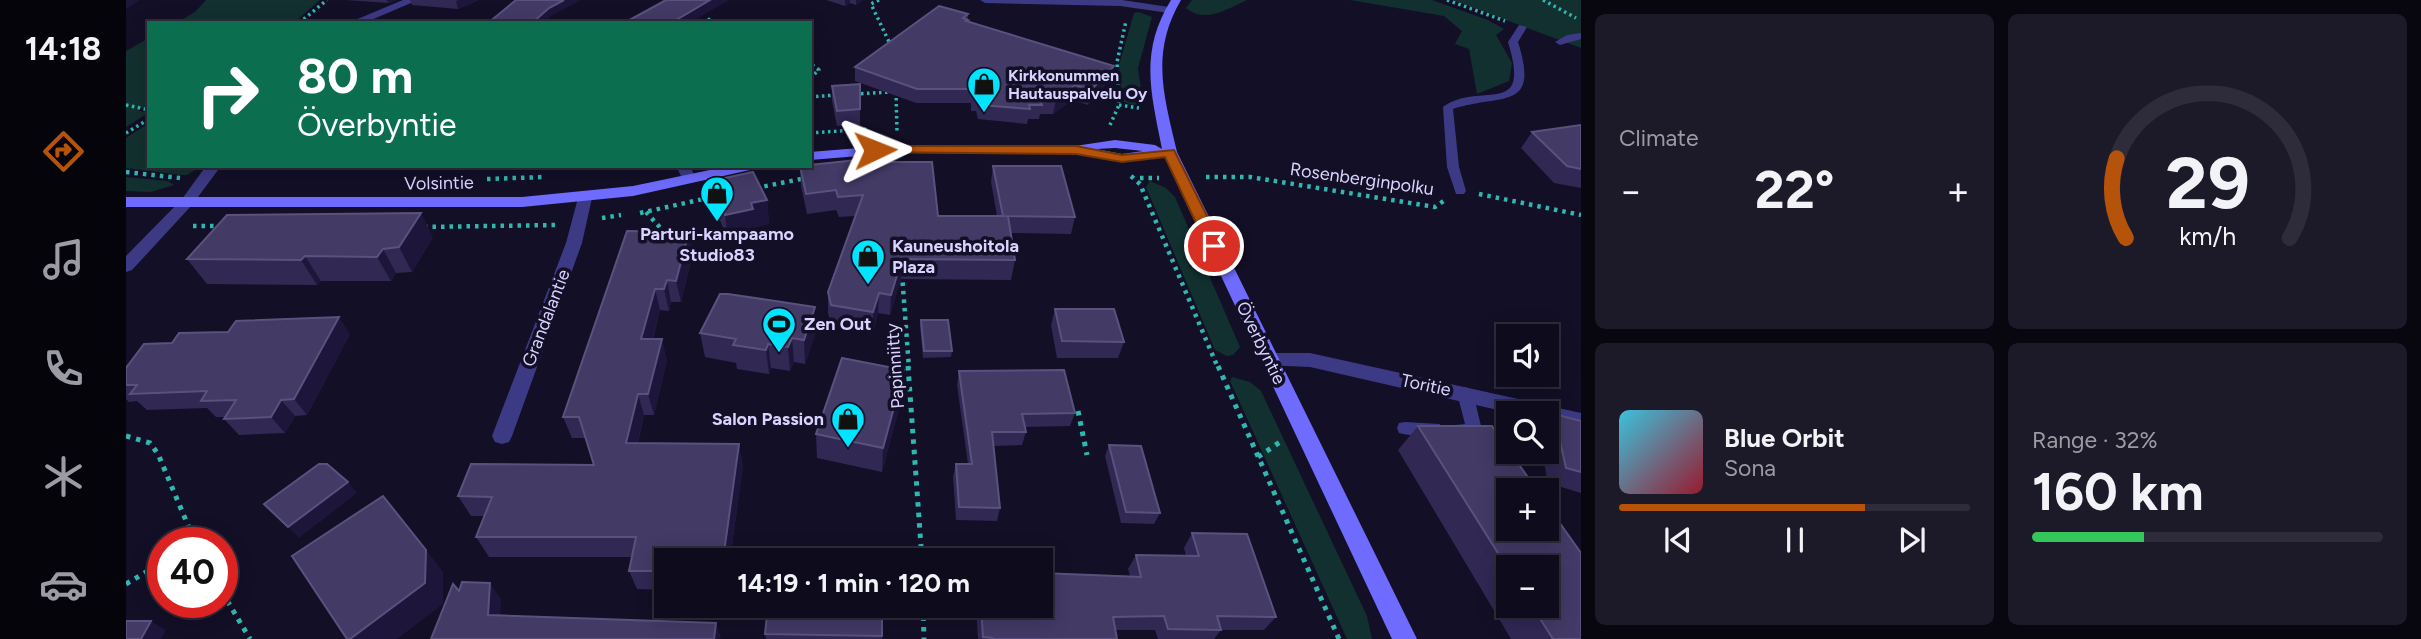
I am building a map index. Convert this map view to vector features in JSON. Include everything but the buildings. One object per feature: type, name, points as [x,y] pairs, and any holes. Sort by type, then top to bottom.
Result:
[{"type":"street","points":[[358,21],[414,0]]},
{"type":"street","points":[[985,0],[1172,5]]},
{"type":"street","name":"Överbyntie","points":[[1172,5],[1158,38],[1153,70],[1170,152],[1405,639]]},
{"type":"street","points":[[1076,150],[1096,143],[1116,142],[1170,152]]},
{"type":"street","points":[[812,156],[896,149],[1076,150],[1122,158],[1170,152]]},
{"type":"street","points":[[126,267],[187,202],[213,168]]},
{"type":"street","name":"Volsintie","points":[[126,202],[522,202],[585,198],[686,173],[732,168]]},
{"type":"street","name":"Grandalantie","points":[[502,436],[581,221],[585,198]]},
{"type":"street","name":"Toritie","points":[[1269,360],[1310,360],[1581,421]]},
{"type":"lane","points":[[1460,191],[1453,167],[1448,107],[1462,101],[1505,97],[1517,87],[1523,77],[1513,42],[1522,27]]},
{"type":"lane","points":[[1560,42],[1581,36]]},
{"type":"lane","points":[[1405,428],[1474,430],[1465,393]]},
{"type":"path","points":[[301,21],[327,0]]},
{"type":"path","points":[[879,0],[871,4],[893,51]]},
{"type":"path","points":[[1543,0],[1581,21]]},
{"type":"path","points":[[1116,142],[1108,129],[1119,106],[1117,62],[1132,5]]},
{"type":"path","points":[[706,21],[713,17]]},
{"type":"path","points":[[812,65],[819,70],[812,76]]},
{"type":"path","points":[[895,81],[897,128]]},
{"type":"path","points":[[812,97],[896,92]]},
{"type":"path","points":[[126,105],[147,110]]},
{"type":"path","points":[[126,111],[134,108]]},
{"type":"path","points":[[126,133],[147,120]]},
{"type":"path","points":[[1122,158],[1126,172],[1140,184],[1213,357],[1339,639]]},
{"type":"path","points":[[126,172],[205,179]]},
{"type":"path","points":[[480,179],[549,176]]},
{"type":"path","points":[[751,189],[816,177]]},
{"type":"path","name":"Rosenberginpolku","points":[[1133,178],[1250,177],[1435,207],[1460,191],[1581,215]]},
{"type":"path","points":[[411,227],[552,225],[646,212],[724,195]]},
{"type":"path","points":[[646,212],[664,233],[674,237]]},
{"type":"path","points":[[165,225],[233,226]]},
{"type":"path","points":[[682,243],[709,257]]},
{"type":"path","name":"Papinniitty","points":[[901,262],[921,548]]},
{"type":"path","points":[[1078,411],[1087,455]]},
{"type":"path","points":[[126,436],[150,443],[158,454],[189,527]]},
{"type":"path","points":[[126,584],[147,572]]},
{"type":"path","points":[[237,618],[250,639]]},
{"type":"path","points":[[923,618],[924,639]]},
{"type":"green space","points":[[206,0],[320,0],[296,21],[179,21],[195,12]]},
{"type":"green space","points":[[1192,0],[1247,0],[1224,11],[1201,15],[1186,8]]},
{"type":"green space","points":[[1350,0],[1432,0],[1488,20],[1504,29],[1496,35],[1512,63],[1509,81],[1477,94],[1469,49],[1455,44],[1462,31],[1444,16]]},
{"type":"green space","points":[[1453,0],[1581,0],[1581,48]]},
{"type":"green space","points":[[1134,13],[1152,17],[1138,68],[1143,103],[1132,105],[1122,101],[1119,65]]},
{"type":"green space","points":[[147,39],[147,107],[137,110],[145,112],[145,115],[126,127],[126,51]]},
{"type":"green space","points":[[147,124],[147,168],[198,168],[187,175],[181,175],[126,168],[126,138]]},
{"type":"green space","points":[[126,177],[168,181],[174,185],[151,192],[126,191]]},
{"type":"green space","points":[[1150,181],[1166,188],[1175,197],[1240,347],[1233,355],[1227,356],[1215,350],[1146,187]]},
{"type":"green space","points":[[1232,377],[1250,382],[1261,391],[1367,616],[1372,639],[1347,639],[1230,381]]},
{"type":"place","name":"Kirkkonummen Hautauspalvelu Oy","points":[[984,114]]},
{"type":"place","name":"Parturi-kampaamo Studio83","points":[[717,223]]},
{"type":"place","name":"Kauneushoitola Plaza","points":[[868,286]]},
{"type":"place","name":"Zen Out","points":[[779,354]]},
{"type":"place","name":"Salon Passion","points":[[848,449]]},
{"type":"route","points":[[875,150],[1076,150],[1122,158],[1170,152],[1214,246]]}]
